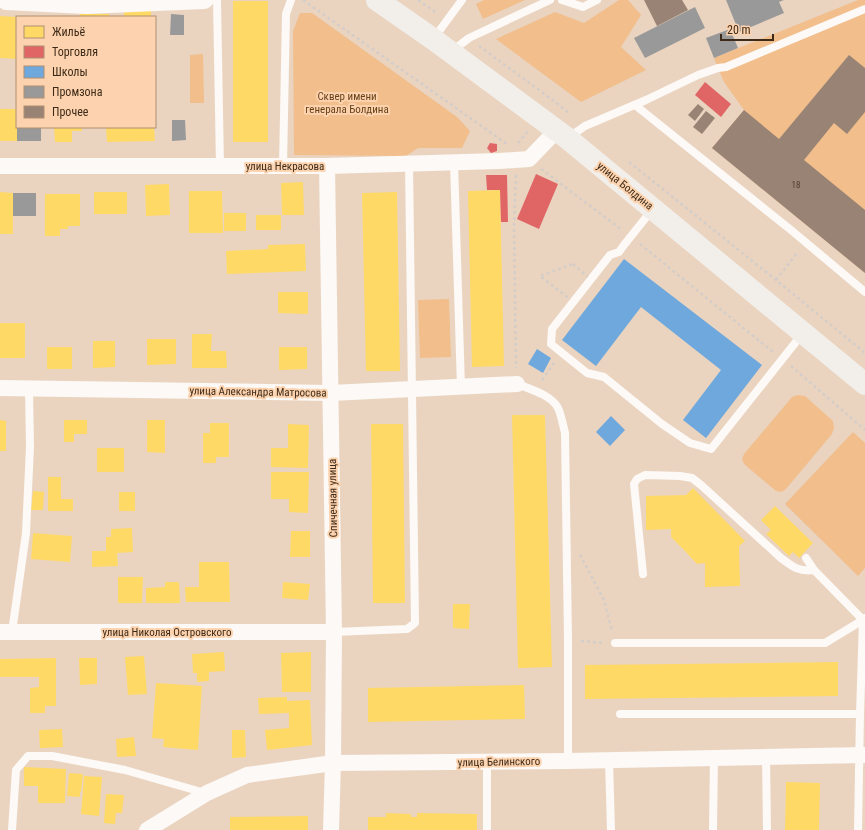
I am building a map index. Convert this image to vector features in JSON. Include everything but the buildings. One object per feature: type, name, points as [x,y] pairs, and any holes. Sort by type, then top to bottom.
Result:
[{"type":"main road","name":"улица Болдина","points":[[377,0],[452,52],[562,134],[804,332],[865,384]]},
{"type":"street","points":[[3,1],[86,6],[206,0]]},
{"type":"street","points":[[522,160],[562,134]]},
{"type":"street","name":"улица Некрасова","points":[[0,166],[327,166],[522,160]]},
{"type":"street","name":"Спичечная улица","points":[[327,166],[334,632],[333,763],[330,830]]},
{"type":"street","name":"улица Александра Матросова","points":[[0,388],[331,393],[517,384]]},
{"type":"street","name":"улица Николая Островского","points":[[6,632],[334,632]]},
{"type":"street","name":"улица Белинского","points":[[148,830],[207,793],[247,775],[333,763],[568,761],[862,755]]},
{"type":"lane","points":[[217,0],[220,166]]},
{"type":"lane","points":[[283,166],[286,14],[291,0]]},
{"type":"lane","points":[[433,39],[462,0]]},
{"type":"lane","points":[[452,52],[469,38],[550,0]]},
{"type":"lane","points":[[562,0],[583,6],[597,0]]},
{"type":"lane","points":[[562,134],[585,126],[698,75],[718,68],[726,67],[865,9]]},
{"type":"lane","points":[[635,104],[865,292]]},
{"type":"lane","points":[[454,162],[460,387]]},
{"type":"lane","points":[[334,632],[407,629],[415,623],[409,164]]},
{"type":"lane","points":[[653,209],[620,252],[610,255],[552,329],[551,344],[561,353],[586,373],[604,377],[662,424],[690,443],[711,449],[804,332]]},
{"type":"lane","points":[[517,384],[548,397],[558,407],[565,432],[568,761]]},
{"type":"lane","points":[[6,632],[26,533],[30,447],[29,388]]},
{"type":"lane","points":[[643,574],[634,484],[637,479],[645,475],[680,476],[692,478],[794,568],[805,571],[814,570]]},
{"type":"lane","points":[[806,558],[814,570],[864,619],[860,714],[862,755],[858,830]]},
{"type":"lane","points":[[615,643],[825,643],[864,619]]},
{"type":"lane","points":[[620,714],[860,714]]},
{"type":"lane","points":[[12,830],[16,770],[28,756],[52,756],[125,770],[207,793]]},
{"type":"lane","points":[[766,757],[767,830]]},
{"type":"lane","points":[[713,830],[714,758]]},
{"type":"lane","points":[[609,760],[611,830]]},
{"type":"lane","points":[[487,762],[487,830]]},
{"type":"path","points":[[303,0],[522,160],[632,237],[782,359],[865,430]]},
{"type":"path","points":[[517,384],[514,228],[522,160]]},
{"type":"path","points":[[776,280],[806,243]]},
{"type":"path","points":[[573,264],[589,278],[571,300],[540,276],[573,264]]},
{"type":"path","points":[[544,378],[561,353]]},
{"type":"path","points":[[567,532],[604,600],[615,643],[568,641]]},
{"type":"green space","points":[[484,0],[525,0],[483,19],[476,4]]},
{"type":"green space","points":[[619,0],[628,0],[641,15],[621,47],[646,70],[581,102],[496,39],[555,12],[584,23]]},
{"type":"green space","points":[[858,0],[865,0],[865,273],[712,148],[744,110],[724,82],[714,58]]},
{"type":"green space","name":"Сквер имени генерала Болдина","points":[[300,13],[312,13],[457,117],[470,131],[462,148],[418,148],[406,156],[294,155],[293,31]]},
{"type":"green space","points":[[203,54],[204,103],[190,103],[190,55]]},
{"type":"green space","points":[[449,299],[451,357],[420,358],[418,300]]},
{"type":"green space","points":[[798,395],[805,396],[833,421],[834,428],[832,434],[786,489],[781,492],[776,491],[744,464],[742,459],[744,454],[792,397]]},
{"type":"green space","points":[[853,432],[865,443],[865,568],[858,576],[785,504]]}]
